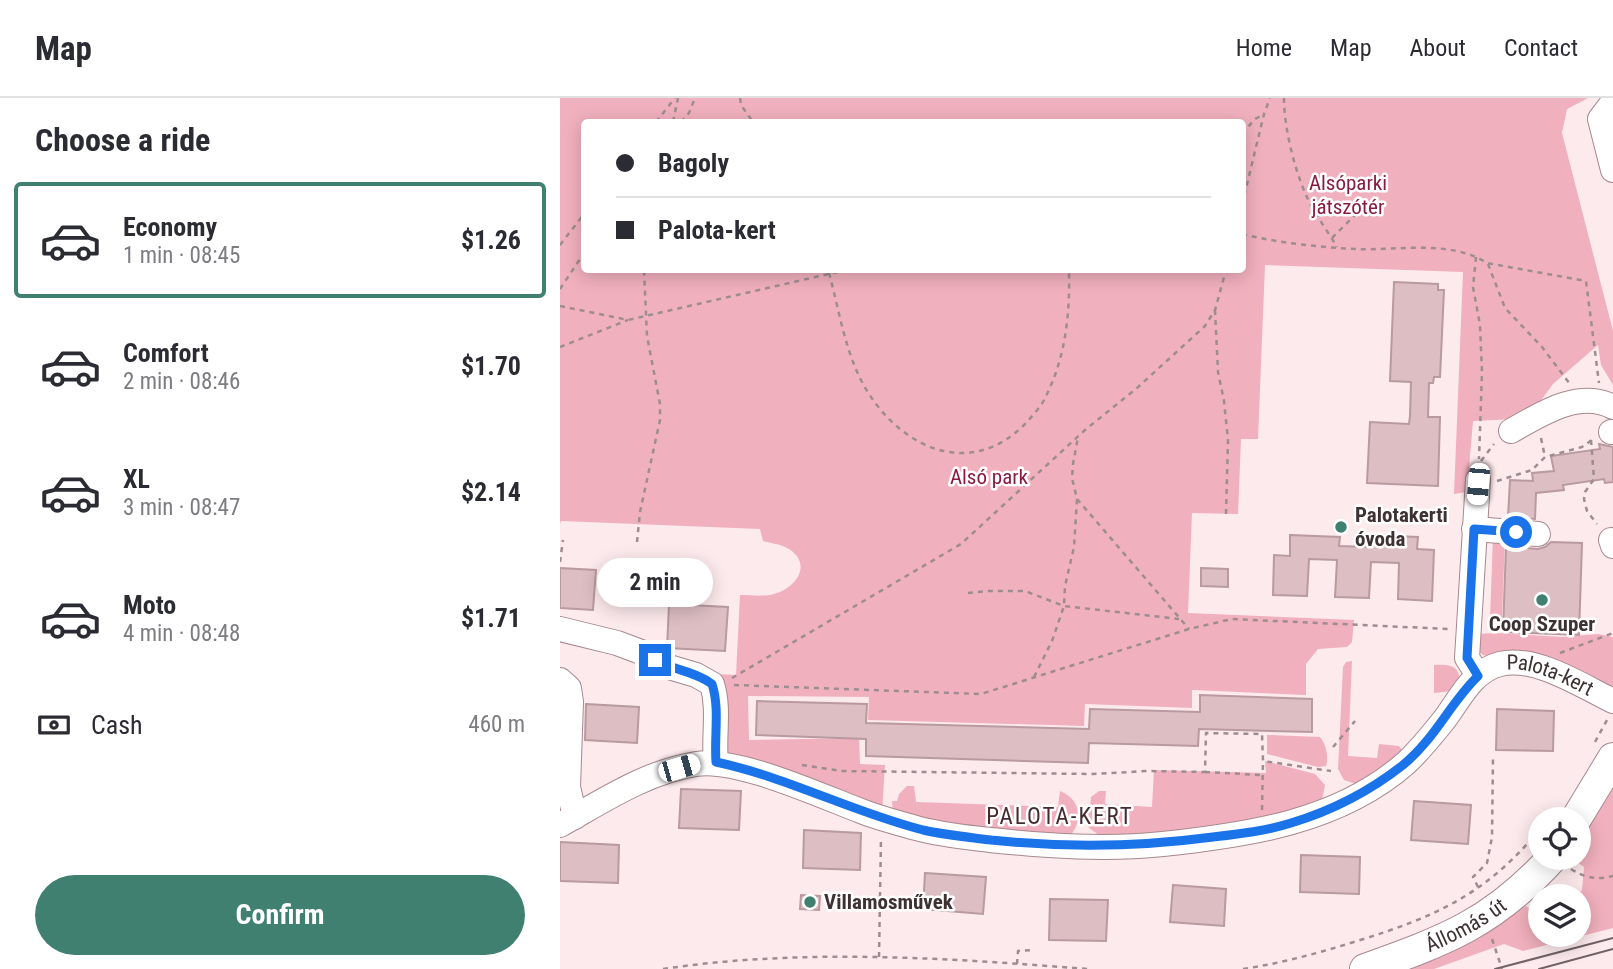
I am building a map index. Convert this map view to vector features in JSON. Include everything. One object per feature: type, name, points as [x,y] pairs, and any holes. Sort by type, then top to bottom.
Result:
[{"type":"main road","points":[[1583,807],[1613,758]]},
{"type":"main road","name":"Állomás út","points":[[1365,969],[1458,933],[1483,919],[1547,870]]},
{"type":"street","points":[[1613,102],[1600,119],[1613,170]]},
{"type":"street","points":[[1511,431],[1560,407],[1600,402]]},
{"type":"street","points":[[1478,482],[1467,658],[1478,676]]},
{"type":"street","points":[[1474,529],[1538,534]]},
{"type":"street","points":[[560,629],[617,643],[712,684],[717,699],[716,762]]},
{"type":"street","name":"Palota-kert","points":[[567,821],[640,781],[696,764],[716,762],[742,768],[881,817],[941,834],[1071,847],[1161,844],[1262,830],[1341,805],[1403,765],[1424,745],[1478,676],[1492,667],[1507,663],[1524,663],[1613,701]]},
{"type":"street","name":"Palota-kert","points":[[560,680],[569,688],[571,702],[567,821]]},
{"type":"path","points":[[659,119],[677,98]]},
{"type":"path","points":[[674,119],[677,98]]},
{"type":"path","points":[[684,119],[695,98]]},
{"type":"path","points":[[740,98],[741,105],[751,119]]},
{"type":"path","points":[[1246,188],[1270,98]]},
{"type":"path","points":[[1284,98],[1288,131],[1302,184],[1337,247]]},
{"type":"path","points":[[1246,129],[1264,114]]},
{"type":"path","points":[[1332,239],[1364,206]]},
{"type":"path","points":[[560,245],[581,218]]},
{"type":"path","points":[[1246,235],[1337,247],[1425,248],[1476,256],[1487,263],[1586,281],[1600,402]]},
{"type":"path","points":[[1476,256],[1473,287],[1480,325],[1482,372],[1479,464],[1495,443],[1511,431]]},
{"type":"path","points":[[560,289],[581,258]]},
{"type":"path","points":[[1487,263],[1505,308],[1542,347],[1570,384],[1600,402]]},
{"type":"path","points":[[637,542],[640,512],[660,420],[660,404],[647,337],[644,273]]},
{"type":"path","points":[[560,346],[628,320],[829,273],[851,358],[871,397],[898,429],[912,439],[940,451],[965,453],[988,449],[1012,436],[1034,414],[1047,394],[1058,365],[1068,323],[1069,273]]},
{"type":"path","points":[[1225,273],[1216,310],[1218,372],[1228,440],[1226,514]]},
{"type":"path","points":[[560,306],[628,320]]},
{"type":"path","points":[[1216,310],[1205,326],[961,544],[732,677],[731,685],[981,694],[1189,629],[1232,619],[1469,630]]},
{"type":"path","points":[[1478,482],[1508,479],[1532,470],[1545,457],[1582,447],[1605,435]]},
{"type":"path","points":[[1605,435],[1594,479],[1585,492],[1584,504],[1612,543]]},
{"type":"path","points":[[1034,677],[1052,641],[1064,607],[1065,586],[1074,547],[1077,499],[1072,471],[1078,438]]},
{"type":"path","points":[[1077,499],[1189,629]]},
{"type":"path","points":[[560,562],[563,540]]},
{"type":"path","points":[[968,593],[1025,591],[1064,607],[1179,619]]},
{"type":"path","points":[[1541,668],[1563,652],[1613,634]]},
{"type":"path","points":[[1332,747],[1355,721]]},
{"type":"path","points":[[1205,772],[1206,733],[1262,734],[1262,830]]},
{"type":"path","points":[[1479,888],[1474,877],[1487,863],[1492,837],[1493,757]]},
{"type":"path","points":[[1263,761],[1331,771]]},
{"type":"path","points":[[841,771],[1092,774],[1148,771],[1261,775]]},
{"type":"path","points":[[879,957],[881,817]]},
{"type":"path","points":[[1243,969],[1284,963],[1403,927],[1436,914],[1479,888],[1508,865],[1528,842]]},
{"type":"path","points":[[1574,870],[1586,877],[1613,876]]},
{"type":"path","points":[[1483,919],[1502,969]]},
{"type":"path","points":[[1017,964],[1018,951],[1033,950]]},
{"type":"path","points":[[663,969],[758,958],[879,957],[1088,969]]},
{"type":"green space","name":"Alsó park","points":[[560,98],[1588,98],[1567,109],[1562,133],[1613,331],[1613,385],[1601,365],[1598,345],[1553,384],[1534,410],[1516,419],[1473,421],[1467,492],[1454,494],[1463,272],[1265,265],[1258,439],[1241,439],[1238,514],[1192,513],[1188,613],[1354,620],[1352,642],[1347,647],[1318,649],[1306,664],[1306,695],[1192,690],[1192,708],[1085,704],[1084,726],[868,720],[869,697],[748,696],[749,740],[859,738],[860,764],[885,765],[882,813],[748,763],[727,752],[717,674],[736,675],[740,595],[770,595],[790,586],[796,580],[801,566],[794,553],[783,546],[763,541],[760,529],[561,521],[560,524]]},
{"type":"green space","points":[[1493,536],[1505,536],[1502,618],[1490,619]]},
{"type":"green space","points":[[1477,634],[1562,637],[1598,634],[1613,637],[1613,691],[1479,652]]},
{"type":"green space","points":[[1352,661],[1348,756],[1377,758],[1379,744],[1399,746],[1402,750],[1379,771],[1356,784],[1344,780],[1338,769],[1343,667],[1346,662]]},
{"type":"green space","points":[[1434,665],[1456,669],[1460,683],[1452,691],[1434,693]]},
{"type":"green space","points":[[1267,735],[1320,737],[1326,751],[1326,766],[1318,767],[1267,754]]},
{"type":"green space","points":[[1265,761],[1315,774],[1325,785],[1322,800],[1282,816],[1140,836],[1099,835],[1089,828],[1086,808],[1090,807],[1091,797],[1099,791],[1106,791],[1105,804],[1152,807],[1154,770],[1266,773]]},
{"type":"green space","points":[[1613,783],[1613,928],[1591,934],[1591,884],[1583,884],[1584,870],[1591,870],[1591,818]]},
{"type":"green space","points":[[907,786],[914,786],[916,802],[1058,807],[1060,791],[1076,804],[1077,823],[1070,836],[1022,836],[893,813],[892,801],[897,801],[899,794]]},
{"type":"green space","points":[[1526,906],[1528,947],[1539,947],[1523,951],[1504,944],[1434,969],[1392,969],[1502,922]]},
{"type":"building","points":[[1394,282],[1438,284],[1438,290],[1444,290],[1440,377],[1434,377],[1433,383],[1429,383],[1428,417],[1440,417],[1438,486],[1367,483],[1370,422],[1409,424],[1411,382],[1390,381]]},
{"type":"building","points":[[1599,444],[1613,447],[1613,482],[1605,483],[1604,479],[1563,485],[1564,490],[1536,493],[1535,519],[1508,517],[1510,480],[1533,481],[1532,473],[1554,471],[1551,456],[1600,449]]},
{"type":"building","points":[[1290,535],[1340,537],[1339,546],[1368,547],[1369,535],[1418,537],[1417,549],[1434,550],[1432,601],[1398,599],[1399,563],[1371,562],[1369,598],[1335,597],[1337,560],[1309,559],[1307,596],[1273,595],[1274,555],[1290,556]]},
{"type":"building","name":"Coop Szuper","points":[[1551,542],[1582,543],[1579,635],[1503,632],[1506,546],[1538,549]]},
{"type":"building","points":[[560,568],[596,570],[593,610],[560,608]]},
{"type":"building","points":[[1201,568],[1228,569],[1228,587],[1201,586]]},
{"type":"building","points":[[669,604],[728,607],[725,651],[667,648]]},
{"type":"building","points":[[1200,695],[1312,699],[1312,732],[1199,729],[1198,746],[1089,743],[1088,763],[866,756],[866,739],[756,735],[757,701],[867,704],[866,723],[1089,729],[1090,709],[1200,712]]},
{"type":"building","points":[[586,704],[639,707],[637,743],[585,740]]},
{"type":"building","points":[[1497,709],[1554,711],[1553,751],[1496,750]]},
{"type":"building","points":[[681,789],[741,791],[739,830],[679,828]]},
{"type":"building","points":[[1414,801],[1471,805],[1468,844],[1411,840]]},
{"type":"building","points":[[804,830],[861,833],[860,870],[803,868]]},
{"type":"building","points":[[560,842],[619,845],[618,883],[560,881]]},
{"type":"building","points":[[1301,855],[1360,857],[1359,894],[1300,892]]},
{"type":"building","points":[[925,873],[986,877],[983,914],[923,909]]},
{"type":"building","points":[[1173,885],[1226,889],[1224,926],[1170,922]]},
{"type":"building","name":"Villamosművek","points":[[801,895],[820,896],[819,910],[800,909]]},
{"type":"building","points":[[1050,899],[1108,900],[1106,941],[1049,940]]},
{"type":"tram line","points":[[1495,969],[1613,938]]},
{"type":"tram line","points":[[1539,969],[1613,949]]},
{"type":"place","name":"Palotakerti óvoda","points":[[1341,527]]},
{"type":"place","name":"Coop Szuper","points":[[1542,600]]},
{"type":"place","name":"Villamosművek","points":[[810,902]]},
{"type":"district","name":"PALOTA-KERT","points":[[1060,816]]},
{"type":"route","points":[[655,660],[712,684],[717,699],[716,762],[742,768],[866,813],[920,829],[941,834],[1039,845],[1082,847],[1161,844],[1262,830],[1341,805],[1403,765],[1424,745],[1478,676],[1467,658],[1474,529],[1516,532]]},
{"type":"park label","name":"Alsóparki játszótér","points":[[1348,195]]}]
